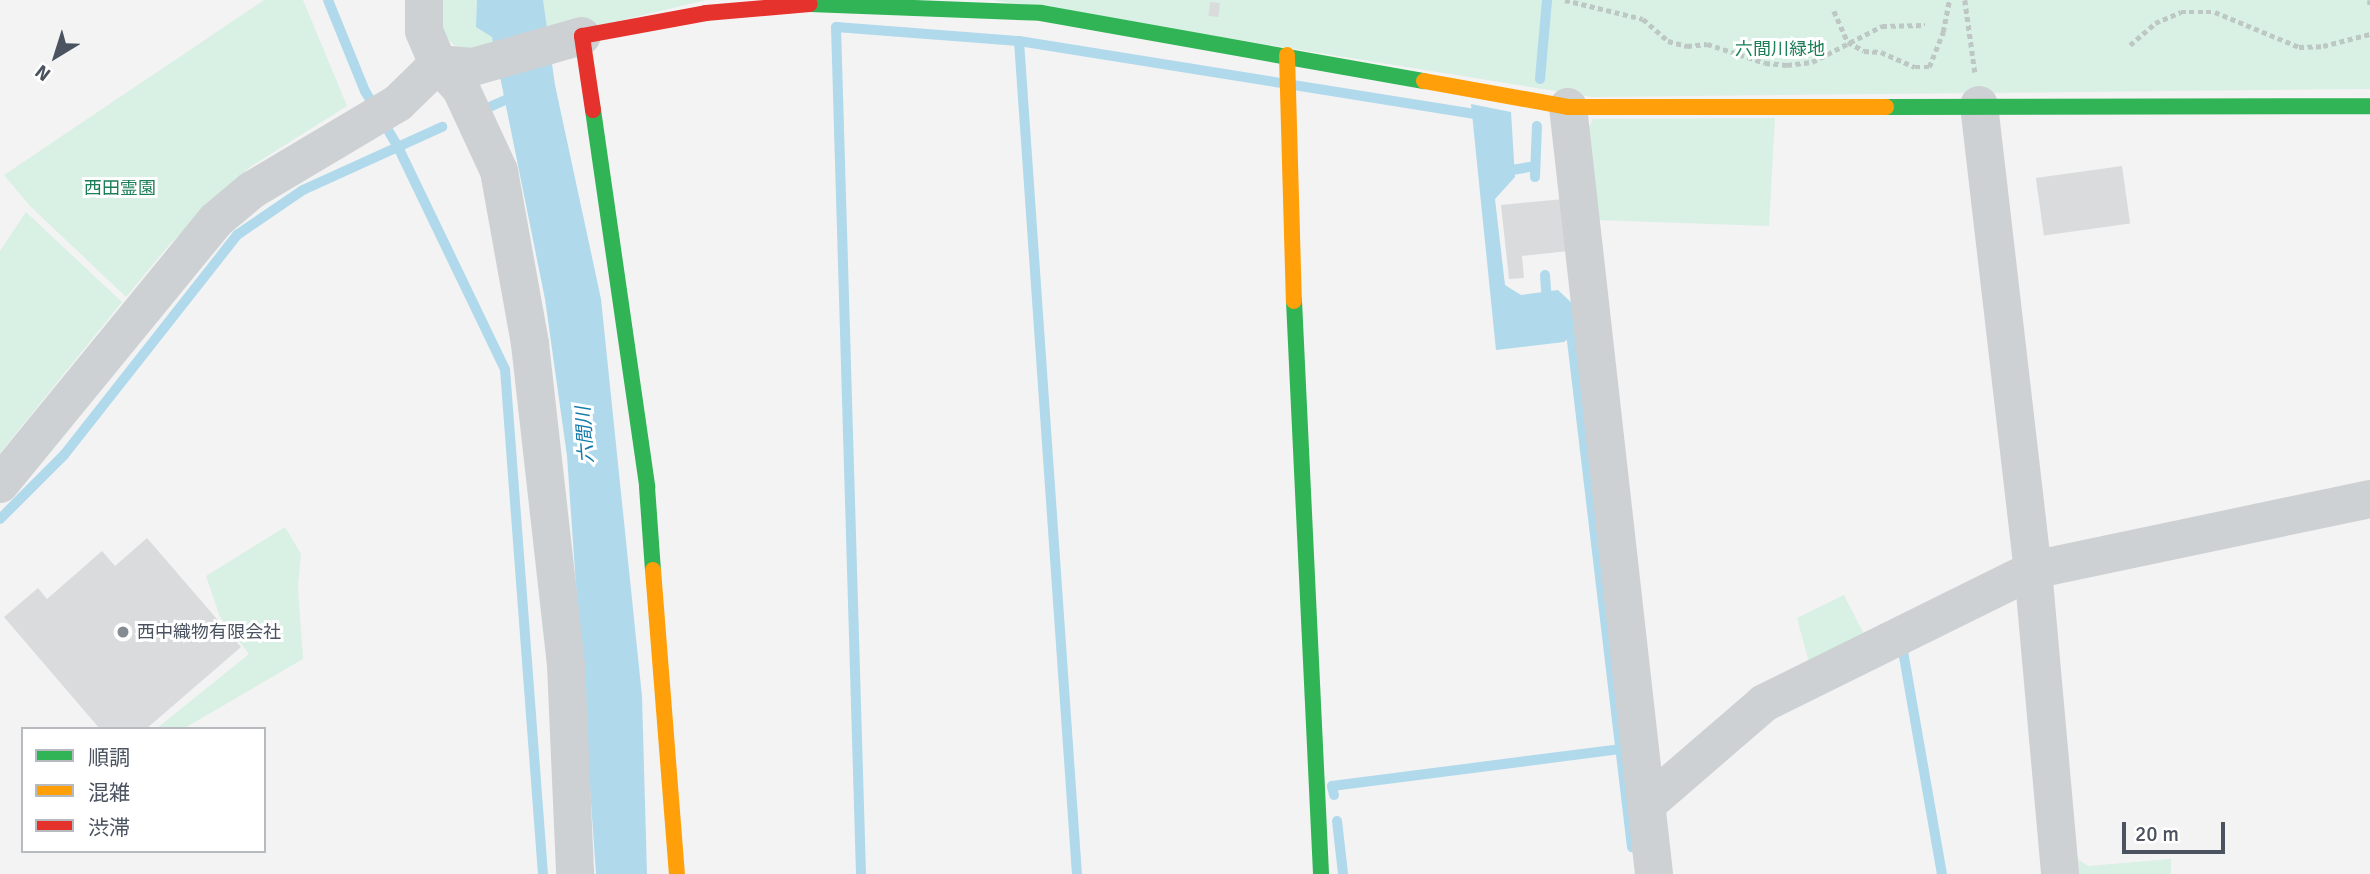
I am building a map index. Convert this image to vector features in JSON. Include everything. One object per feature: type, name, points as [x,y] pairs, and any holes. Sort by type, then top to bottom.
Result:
[{"type":"street","points":[[424,0],[424,31],[455,66],[461,89],[499,172],[530,344],[566,664],[575,874]]},
{"type":"street","points":[[0,484],[216,220],[288,165],[455,66],[572,38],[733,11],[801,4],[888,5],[1041,13],[1568,107],[1830,110],[1979,105],[2370,106]]},
{"type":"street","points":[[572,38],[647,487],[677,874]]},
{"type":"street","points":[[1287,55],[1285,95],[1321,874]]},
{"type":"street","points":[[1979,105],[2027,581],[2060,874]]},
{"type":"street","points":[[1568,107],[1654,874]]},
{"type":"street","points":[[1646,804],[1764,703],[2027,581],[2370,499]]},
{"type":"path","points":[[1565,0],[1643,19],[1668,41],[1707,44],[1765,63],[1812,62],[1882,26],[1925,25]]},
{"type":"path","points":[[1834,11],[1849,42],[1864,51],[1881,52],[1915,67],[1929,67],[1943,32],[1949,0]]},
{"type":"path","points":[[1965,0],[1979,105]]},
{"type":"path","points":[[2370,0],[2370,7]]},
{"type":"path","points":[[2130,45],[2155,23],[2180,12],[2215,12],[2299,47],[2323,46],[2370,34]]},
{"type":"green space","name":"西田霊園","points":[[264,0],[303,0],[347,106],[250,167],[170,244],[126,297],[31,207],[4,175]]},
{"type":"green space","points":[[432,0],[706,0],[468,57],[444,36]]},
{"type":"green space","name":"六間川緑地","points":[[992,0],[2370,0],[2370,89],[1592,97]]},
{"type":"green space","points":[[1775,118],[1769,226],[1596,220],[1584,136],[1593,119]]},
{"type":"green space","points":[[26,212],[122,302],[0,453],[0,251]]},
{"type":"green space","points":[[285,527],[301,554],[298,587],[303,659],[186,727],[158,727],[249,654],[220,617],[206,576]]},
{"type":"green space","points":[[1844,595],[1868,642],[1811,670],[1797,618]]},
{"type":"green space","points":[[2078,859],[2088,866],[2171,859],[2171,874],[2079,874]]},
{"type":"water","name":"六間川","points":[[477,0],[543,0],[555,85],[601,299],[642,696],[647,874],[596,874],[567,456],[545,299],[492,37],[476,27]]},
{"type":"water","points":[[1471,104],[1511,112],[1515,177],[1495,199],[1505,285],[1521,295],[1558,290],[1575,306],[1577,332],[1564,342],[1496,350]]},
{"type":"building","points":[[1210,2],[1220,3],[1218,17],[1209,16]]},
{"type":"building","points":[[2122,166],[2130,223],[2044,236],[2036,178]]},
{"type":"building","points":[[1564,199],[1569,251],[1522,256],[1524,278],[1509,279],[1501,205]]},
{"type":"building","name":"西中織物有限会社","points":[[147,538],[241,647],[148,727],[98,727],[4,617],[38,588],[47,599],[102,551],[115,566]]},
{"type":"waterway","points":[[328,0],[365,91],[398,147],[505,369],[543,874]]},
{"type":"waterway","points":[[1540,79],[1547,0]]},
{"type":"waterway","points":[[861,874],[836,27],[1019,41],[1481,115],[1481,119]]},
{"type":"waterway","points":[[1019,41],[1077,874]]},
{"type":"waterway","points":[[485,109],[514,96]]},
{"type":"waterway","points":[[1535,177],[1537,126]]},
{"type":"waterway","points":[[0,519],[64,455],[237,235],[303,190],[442,127]]},
{"type":"waterway","points":[[1501,172],[1534,166]]},
{"type":"waterway","points":[[1545,275],[1547,302]]},
{"type":"waterway","points":[[1570,324],[1632,847]]},
{"type":"waterway","points":[[1903,651],[1942,874]]},
{"type":"waterway","points":[[1334,795],[1332,786],[1620,749]]},
{"type":"waterway","points":[[1337,821],[1343,874]]},
{"type":"traffic: fast","points":[[810,4],[1041,13],[1424,81]]},
{"type":"traffic: fast","points":[[1886,107],[2370,106]]},
{"type":"traffic: fast","points":[[593,110],[647,487],[653,570]]},
{"type":"traffic: fast","points":[[1294,301],[1321,874]]},
{"type":"traffic: slow","points":[[1287,55],[1294,301]]},
{"type":"traffic: slow","points":[[1424,81],[1568,107],[1886,107]]},
{"type":"traffic: slow","points":[[653,570],[677,874]]},
{"type":"traffic: jam","points":[[593,110],[582,36],[706,13],[810,4]]},
{"type":"place","name":"西中織物有限会社","points":[[123,632]]}]
